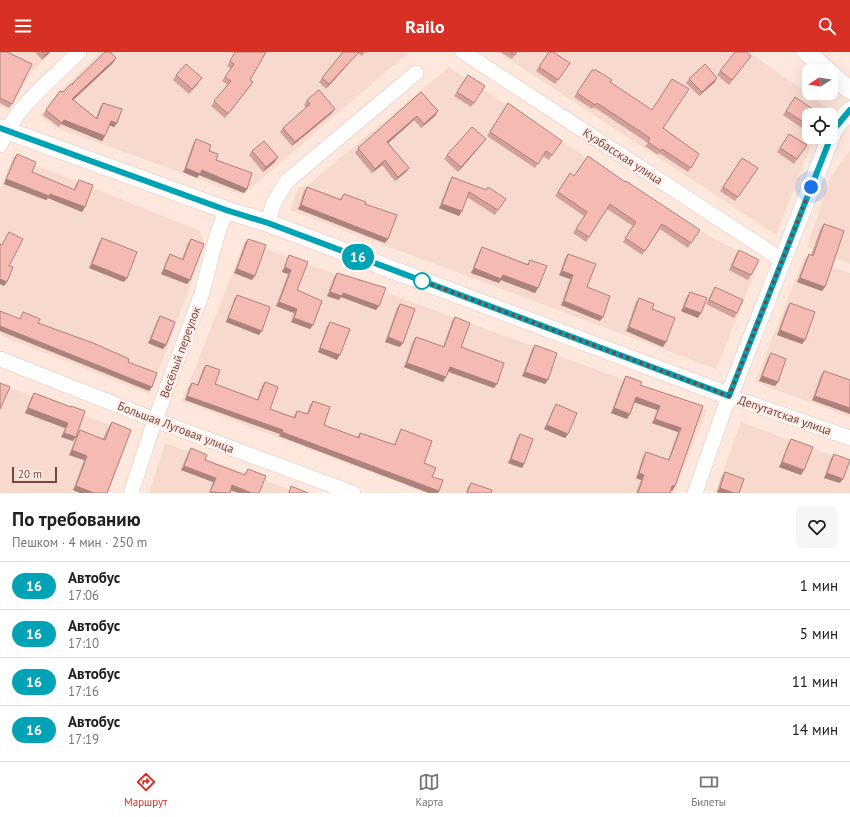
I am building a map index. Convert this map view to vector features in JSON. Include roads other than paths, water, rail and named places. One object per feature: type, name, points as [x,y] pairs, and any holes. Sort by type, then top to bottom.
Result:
[{"type":"street","points":[[2,134],[33,96],[79,52]]},
{"type":"street","name":"Кузбасская улица","points":[[463,52],[782,260]]},
{"type":"street","points":[[806,52],[820,64]]},
{"type":"street","points":[[268,223],[273,204],[287,181],[416,73]]},
{"type":"street","points":[[838,80],[850,90]]},
{"type":"street","points":[[695,493],[729,396],[834,129],[850,110]]},
{"type":"street","name":"Депутатская улица","points":[[2,134],[268,223],[729,396],[850,438]]},
{"type":"street","name":"Весёлый переулок","points":[[131,493],[155,420],[202,293],[217,235],[226,210]]},
{"type":"street","name":"Большая Луговая улица","points":[[0,359],[155,420],[353,493]]}]
